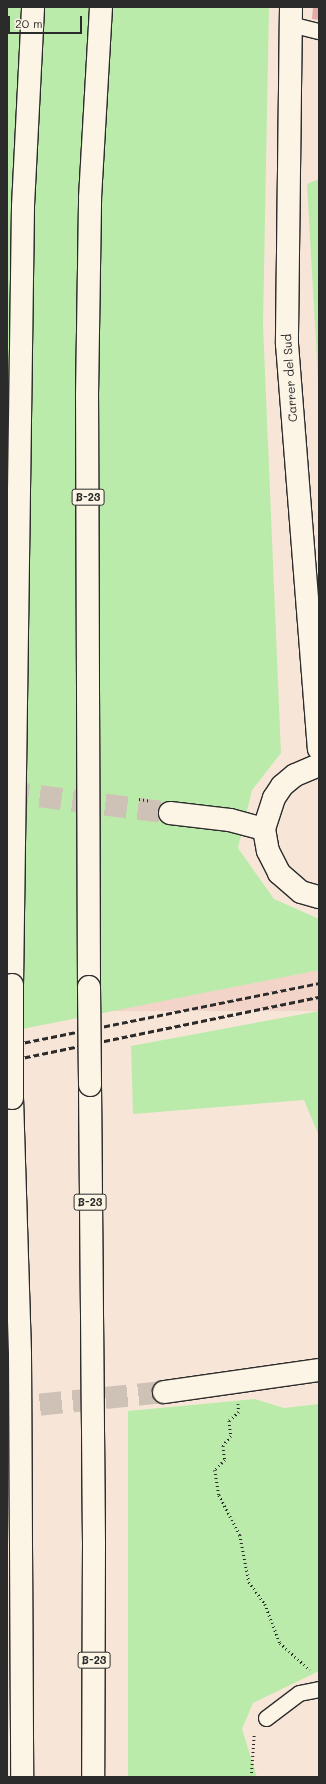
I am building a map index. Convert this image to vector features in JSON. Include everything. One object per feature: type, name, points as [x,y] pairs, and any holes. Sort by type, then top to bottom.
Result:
[{"type":"main road","points":[[22,1777],[20,1354],[12,1098],[12,985],[22,206],[33,7]]},
{"type":"main road","name":"B-23","points":[[93,1777],[94,1544],[90,1085],[87,395],[90,198],[101,7]]},
{"type":"main road","name":"Carrer del Sud","points":[[290,16],[287,344],[319,749]]},
{"type":"main road","points":[[319,765],[295,774],[282,786],[274,798],[264,829],[268,851],[279,873],[301,892],[319,897]]},
{"type":"main road","points":[[170,813],[230,820],[264,829]]},
{"type":"main road","points":[[164,1392],[319,1370]]},
{"type":"lane","points":[[290,16],[319,31]]},
{"type":"lane","points":[[266,1718],[299,1693],[317,1682]]},
{"type":"path","points":[[237,1400],[239,1412],[229,1421],[231,1436],[223,1446],[225,1460],[215,1470],[219,1495],[240,1536],[249,1582],[264,1604],[280,1643],[317,1682]]},
{"type":"path","points":[[251,1777],[252,1737],[266,1718]]},
{"type":"shaded area","points":[[7,970],[319,970],[319,1011],[7,1011]]},
{"type":"green space","points":[[7,7],[269,7],[263,325],[281,753],[252,790],[238,848],[274,899],[319,919],[319,970],[7,1032]]},
{"type":"green space","points":[[319,179],[319,396],[307,184]]},
{"type":"green space","points":[[319,1011],[319,1136],[304,1100],[133,1114],[131,1046]]},
{"type":"green space","points":[[255,1399],[284,1408],[319,1404],[319,1671],[253,1703],[242,1729],[257,1777],[128,1777],[128,1411]]},
{"type":"building","points":[[313,7],[319,7],[319,20],[312,19]]},
{"type":"tunnel","points":[[7,792],[170,813]]},
{"type":"tunnel","points":[[7,1408],[164,1392]]},
{"type":"railway","points":[[7,1046],[319,983]]},
{"type":"railway","points":[[7,1061],[319,997]]}]
